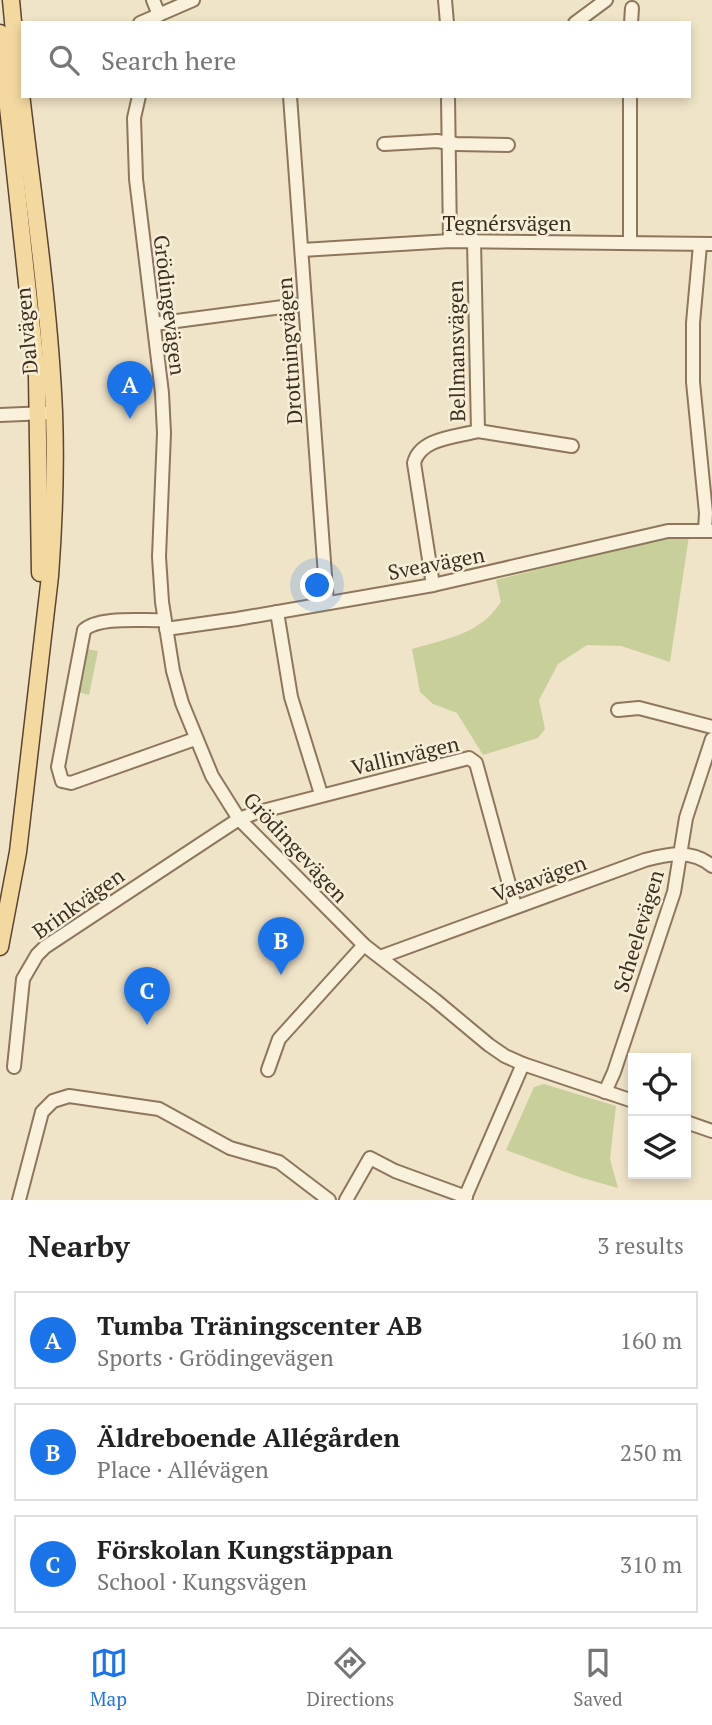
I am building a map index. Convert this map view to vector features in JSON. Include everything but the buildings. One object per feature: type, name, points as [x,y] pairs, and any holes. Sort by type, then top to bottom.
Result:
[{"type":"main road","name":"Dalvägen","points":[[0,947],[18,852],[53,533],[42,281],[11,57],[10,0]]},
{"type":"main road","name":"Dalvägen","points":[[0,33],[11,57]]},
{"type":"street","points":[[153,0],[159,15]]},
{"type":"street","points":[[146,21],[193,0]]},
{"type":"street","points":[[445,0],[447,21]]},
{"type":"street","points":[[578,21],[606,0]]},
{"type":"street","points":[[631,21],[632,8]]},
{"type":"street","name":"Grödingevägen","points":[[139,98],[134,118],[136,179],[164,433],[159,557],[165,624],[173,671],[195,739],[212,776],[239,819],[364,945],[489,1045],[523,1064],[628,1099]]},
{"type":"street","name":"Drottningvägen","points":[[290,98],[327,603]]},
{"type":"street","points":[[448,98],[450,241]]},
{"type":"street","points":[[629,243],[630,98]]},
{"type":"street","points":[[384,144],[448,142],[509,145]]},
{"type":"street","name":"Tegnérsvägen","points":[[302,250],[474,240],[706,244]]},
{"type":"street","name":"Bellmansvägen","points":[[433,584],[414,463],[425,445],[478,431],[474,240]]},
{"type":"street","points":[[706,244],[693,323],[693,382],[708,530]]},
{"type":"street","points":[[153,324],[304,304]]},
{"type":"street","points":[[0,415],[47,413]]},
{"type":"street","points":[[478,431],[572,446]]},
{"type":"street","name":"Sveavägen","points":[[195,739],[71,783],[62,781],[58,766],[84,630],[90,624],[165,624],[276,612],[433,584],[668,531],[708,530]]},
{"type":"street","points":[[276,612],[291,697],[321,794]]},
{"type":"street","points":[[618,710],[639,708],[712,727]]},
{"type":"street","name":"Scheelevägen","points":[[605,1092],[674,892],[686,818],[712,739]]},
{"type":"street","name":"Vallinvägen","points":[[239,819],[321,794],[473,759],[490,810],[515,906]]},
{"type":"street","name":"Brinkvägen","points":[[14,1067],[23,979],[37,955],[239,819]]},
{"type":"street","points":[[680,854],[704,859],[712,866]]},
{"type":"street","name":"Vasavägen","points":[[380,957],[645,860],[680,854]]},
{"type":"street","points":[[268,1070],[279,1039],[364,945]]},
{"type":"street","points":[[346,1200],[370,1158],[465,1199],[523,1064]]},
{"type":"street","points":[[19,1200],[42,1112],[53,1101],[69,1096],[159,1108],[229,1148],[279,1163],[329,1200]]},
{"type":"street","points":[[691,1124],[712,1131]]},
{"type":"green space","points":[[689,536],[670,662],[621,646],[587,645],[558,664],[539,700],[545,729],[538,738],[483,755],[457,713],[433,704],[420,692],[412,649],[462,634],[483,622],[501,602],[496,580],[647,542]]},
{"type":"green space","points":[[87,649],[98,651],[89,695],[78,692]]},
{"type":"green space","points":[[544,1084],[616,1106],[610,1159],[618,1188],[579,1177],[506,1150],[534,1087]]},
{"type":"place","name":"Tumba Träningscenter AB","points":[[130,419]]},
{"type":"place","name":"Äldreboende Allégården","points":[[281,975]]},
{"type":"place","name":"Förskolan Kungstäppan","points":[[147,1025]]}]
